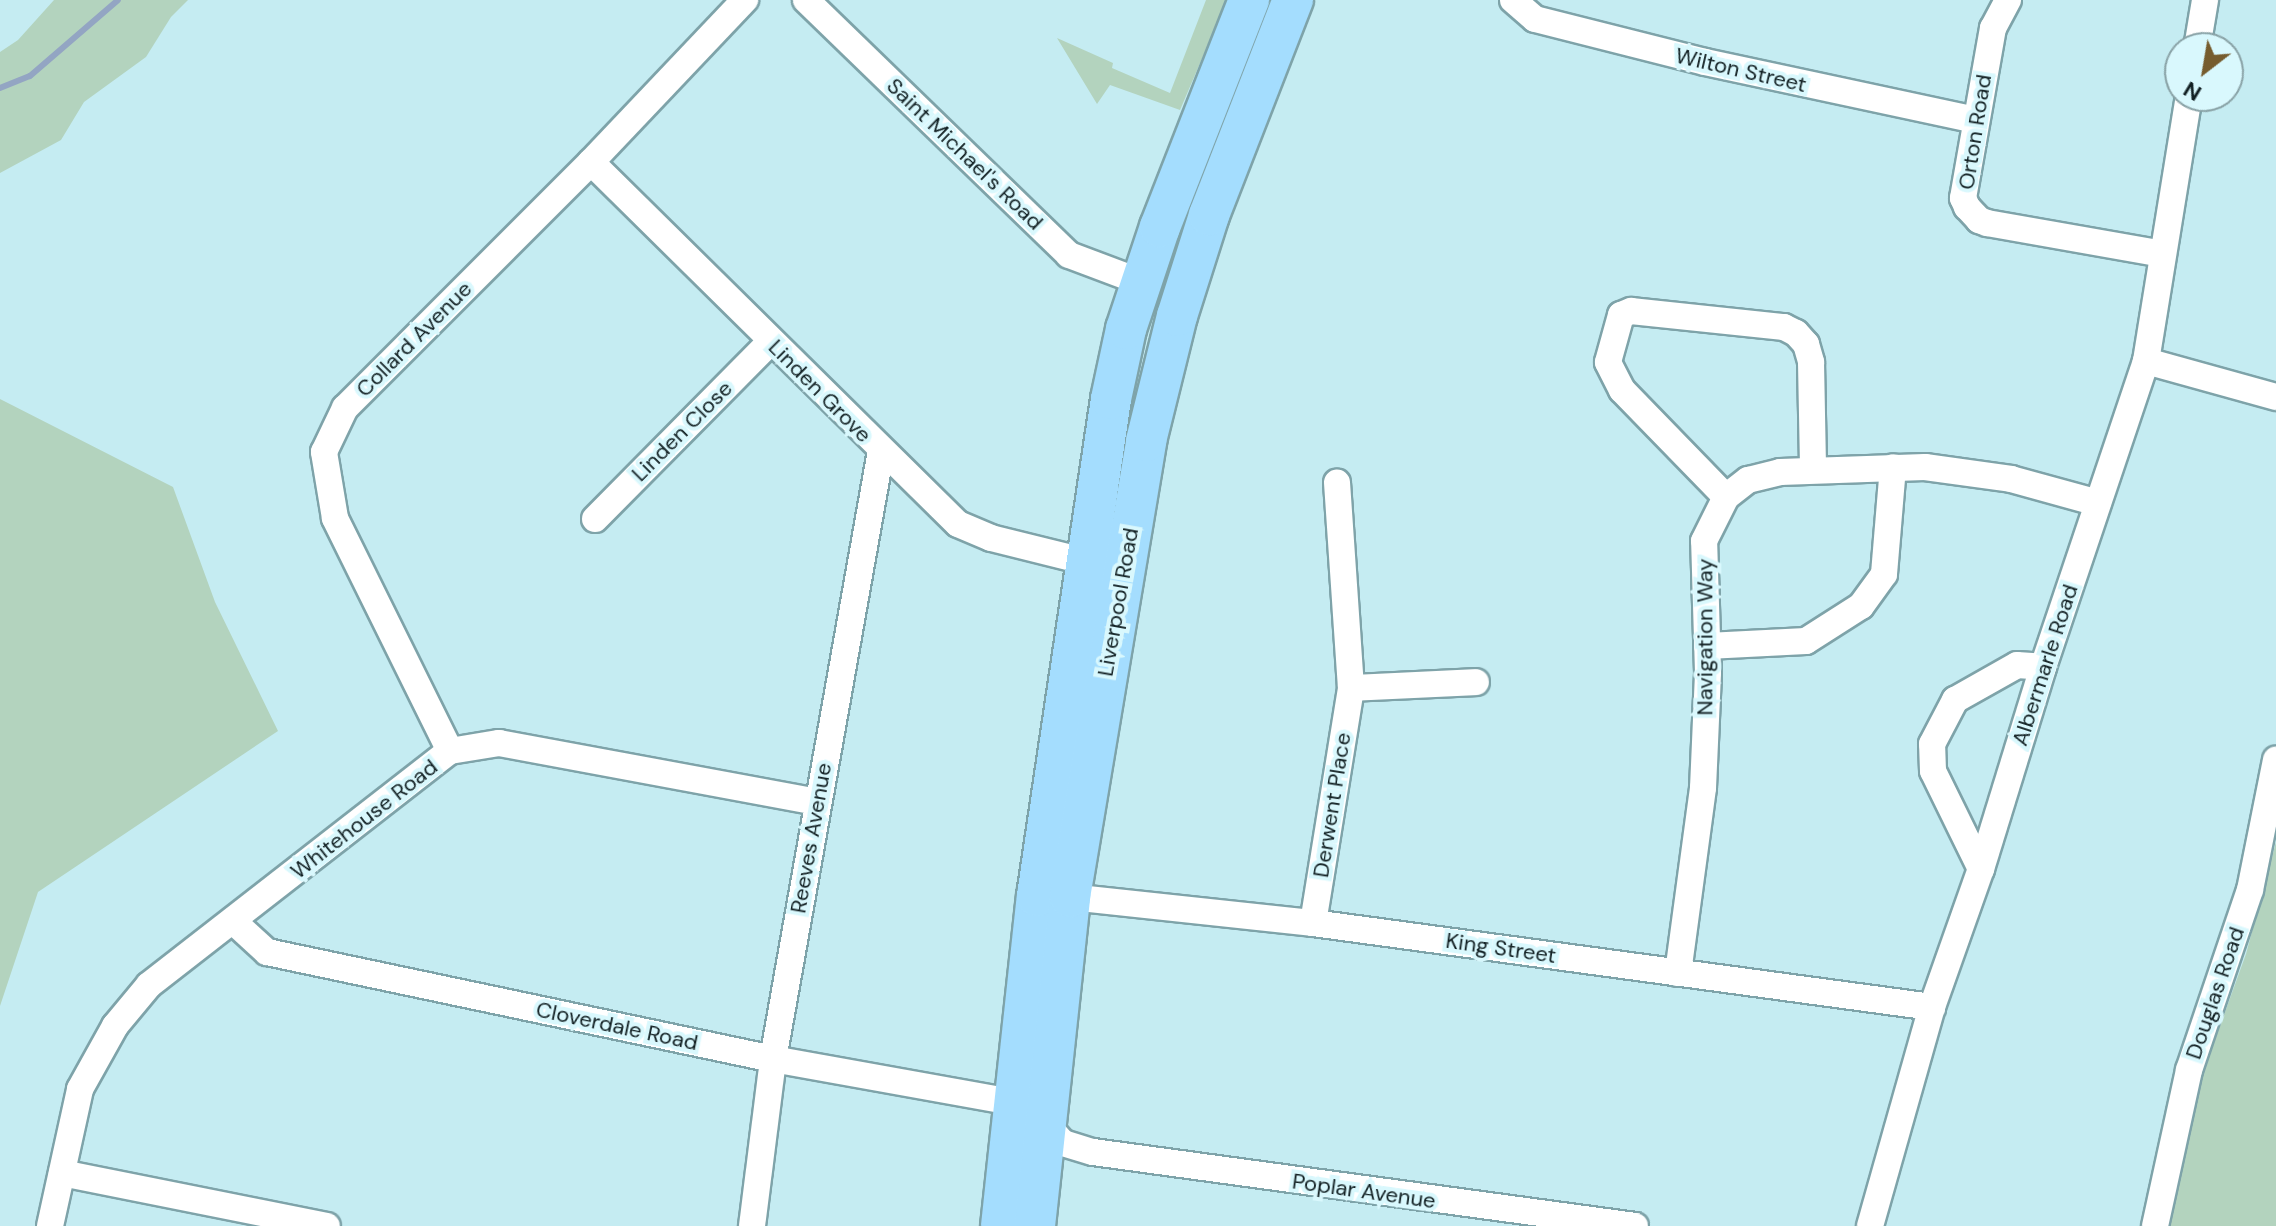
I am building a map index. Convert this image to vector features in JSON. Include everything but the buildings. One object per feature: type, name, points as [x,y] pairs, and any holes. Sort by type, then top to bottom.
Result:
[{"type":"highway","name":"Liverpool Road","points":[[1035,1226],[1030,1107],[1037,896],[1084,561],[1111,399],[1161,296],[1249,0]]},
{"type":"highway","points":[[1161,296],[1212,161],[1253,98],[1293,0]]},
{"type":"highway","name":"Liverpool Road","points":[[1001,1226],[1030,1107],[1070,897],[1146,441],[1161,296]]},
{"type":"street","name":"Collard Avenue","points":[[450,751],[335,518],[324,452],[345,408],[591,162],[745,0]]},
{"type":"street","name":"Saint Michael's Road","points":[[806,0],[1069,255],[1161,296]]},
{"type":"street","name":"Wilton Street","points":[[1513,0],[1535,19],[1705,62],[1976,120]]},
{"type":"street","name":"Orton Road","points":[[2008,0],[1993,28],[1963,198],[1979,220],[2162,254]]},
{"type":"street","points":[[2200,32],[2205,0]]},
{"type":"street","name":"Albermarle Road","points":[[1870,1226],[1932,1007],[1981,869],[2043,667],[2146,361],[2186,112]]},
{"type":"street","name":"Linden Grove","points":[[591,162],[770,342],[958,524],[991,538],[1084,561]]},
{"type":"street","points":[[1813,469],[1811,362],[1806,344],[1796,333],[1768,325],[1631,311],[1621,315],[1608,362],[1622,390],[1726,497],[1748,480],[1780,472],[1925,467],[2011,479],[2098,503]]},
{"type":"street","name":"Linden Close","points":[[595,519],[770,342]]},
{"type":"street","points":[[2146,361],[2276,397]]},
{"type":"street","name":"Reeves Avenue","points":[[752,1226],[773,1059],[881,451]]},
{"type":"street","points":[[1707,646],[1806,641],[1861,606],[1884,574],[1893,467]]},
{"type":"street","name":"Derwent Place","points":[[1313,923],[1351,688],[1337,482]]},
{"type":"street","name":"Navigation Way","points":[[1678,973],[1703,788],[1707,646],[1704,541],[1726,497]]},
{"type":"street","points":[[1981,869],[1933,771],[1932,744],[1955,700],[2017,665],[2043,667]]},
{"type":"street","points":[[1351,688],[1476,682]]},
{"type":"street","name":"Whitehouse Road","points":[[50,1226],[80,1089],[115,1026],[149,985],[450,751],[499,743],[817,802]]},
{"type":"street","name":"Douglas Road","points":[[2155,1226],[2189,1070],[2250,890],[2276,760]]},
{"type":"street","name":"King Street","points":[[1070,897],[1313,923],[1932,1007]]},
{"type":"street","name":"Cloverdale Road","points":[[233,921],[267,952],[773,1059],[1030,1107]]},
{"type":"street","name":"Poplar Avenue","points":[[1030,1107],[1063,1143],[1093,1152],[1507,1219],[1635,1226]]},
{"type":"street","points":[[62,1173],[327,1226]]},
{"type":"green space","points":[[54,0],[188,0],[171,17],[146,57],[84,102],[61,140],[0,173],[0,52],[18,40]]},
{"type":"green space","points":[[1206,0],[1227,0],[1180,110],[1110,85],[1097,104],[1057,38],[1113,63],[1112,68],[1170,93]]},
{"type":"green space","points":[[0,399],[173,487],[215,602],[278,731],[38,892],[0,1006]]},
{"type":"green space","points":[[2276,842],[2276,1226],[2170,1226],[2203,1073],[2246,954]]},
{"type":"waterway","points":[[0,88],[30,76],[118,0]]}]
